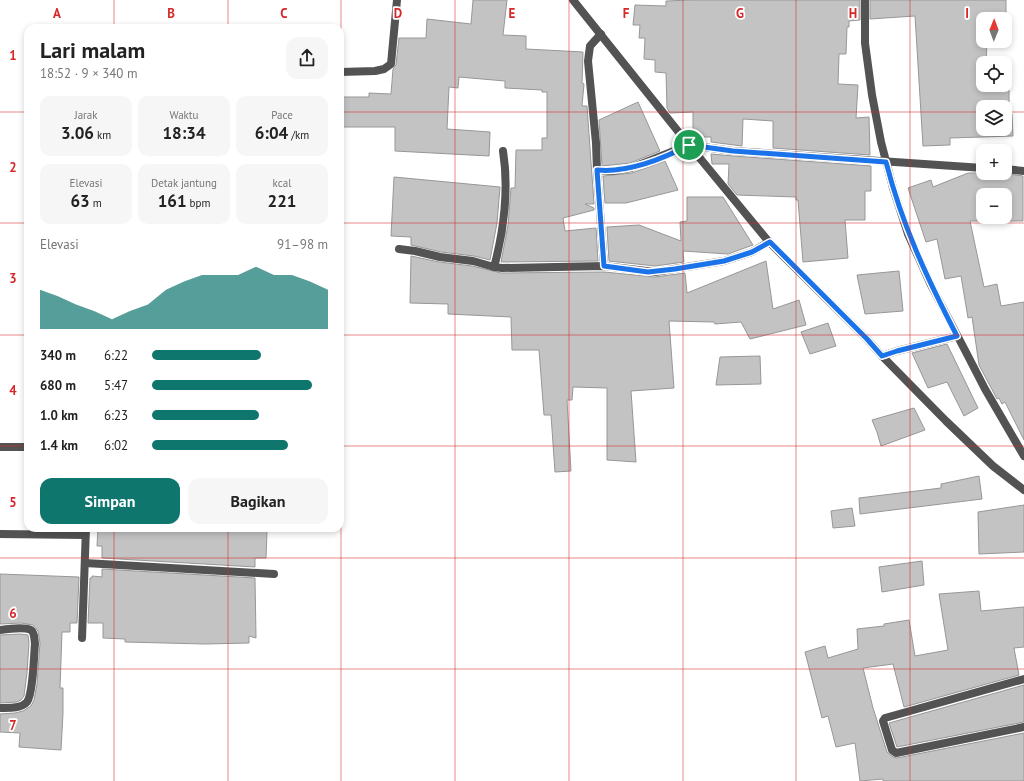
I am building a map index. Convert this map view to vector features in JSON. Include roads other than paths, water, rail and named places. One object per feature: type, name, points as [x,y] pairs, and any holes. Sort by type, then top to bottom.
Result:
[{"type":"street","points":[[344,72],[384,69],[392,64],[397,0]]},
{"type":"street","points":[[573,0],[599,36],[686,147],[770,242],[946,421],[993,466],[1024,490]]},
{"type":"street","points":[[865,0],[865,43],[881,142],[893,188],[908,234],[931,285],[984,389],[1024,456]]},
{"type":"street","points":[[599,36],[590,46],[588,61],[596,143],[604,266]]},
{"type":"street","points":[[597,170],[612,172],[631,168],[686,147],[976,168]]},
{"type":"street","points":[[494,267],[499,250],[506,190],[505,161],[503,151]]},
{"type":"street","points":[[1012,170],[1024,171]]},
{"type":"street","points":[[399,249],[440,257],[473,261],[494,267],[518,268],[531,266],[604,266],[655,272],[724,261],[752,252],[770,242]]},
{"type":"street","points":[[882,356],[957,336]]},
{"type":"street","points":[[0,447],[24,447]]},
{"type":"street","points":[[0,534],[85,532],[82,638]]},
{"type":"street","points":[[85,563],[274,574]]},
{"type":"street","points":[[0,630],[31,630],[34,634],[35,643],[31,694],[27,702],[20,707],[0,708]]},
{"type":"street","points":[[1024,679],[885,718],[883,721],[892,750],[896,753],[1024,728]]}]
